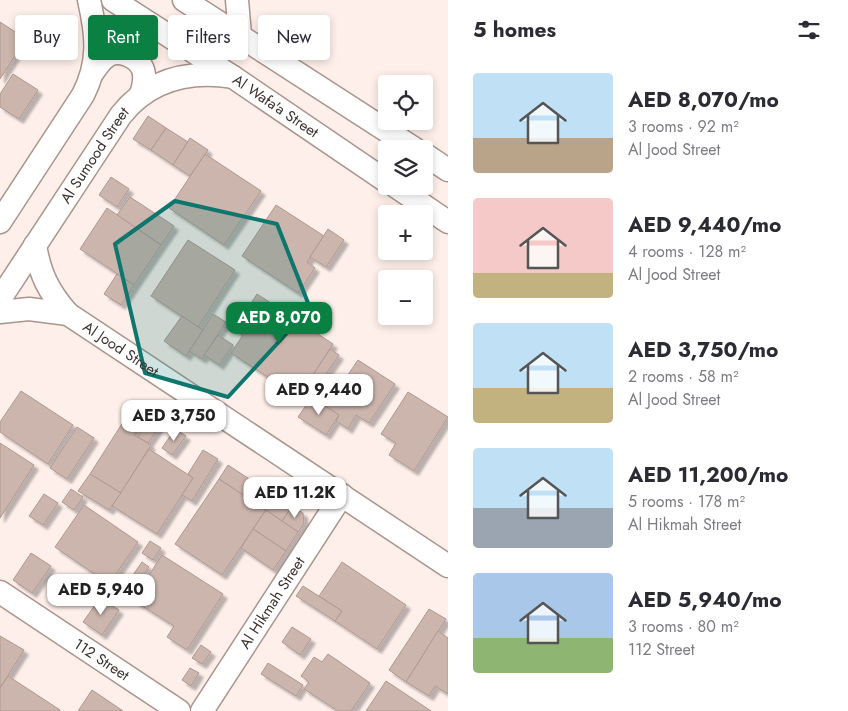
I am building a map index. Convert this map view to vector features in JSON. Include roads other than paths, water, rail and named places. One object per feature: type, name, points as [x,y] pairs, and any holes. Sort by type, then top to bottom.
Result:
[{"type":"street","points":[[89,0],[95,35],[96,54],[94,72]]},
{"type":"street","name":"Al Wafa'a Street","points":[[113,0],[233,77],[378,176]]},
{"type":"street","points":[[184,0],[208,15]]},
{"type":"street","points":[[237,0],[238,15]]},
{"type":"street","points":[[248,40],[401,140]]},
{"type":"street","points":[[0,222],[83,95],[94,72],[106,57],[126,54],[134,58],[141,66],[144,75],[141,94]]},
{"type":"street","name":"Al Sumood Street","points":[[0,299],[130,103],[141,94],[176,78],[195,74],[233,77]]},
{"type":"street","points":[[433,160],[448,170]]},
{"type":"street","points":[[409,195],[444,218]]},
{"type":"street","name":"Al Jood Street","points":[[35,245],[38,264],[45,283],[55,300],[68,314],[448,566]]},
{"type":"street","name":"Al Jood Street","points":[[0,312],[29,309],[68,314]]},
{"type":"street","name":"Al Hikmah Street","points":[[202,711],[342,496]]},
{"type":"street","name":"112 Street","points":[[0,592],[179,711]]}]
